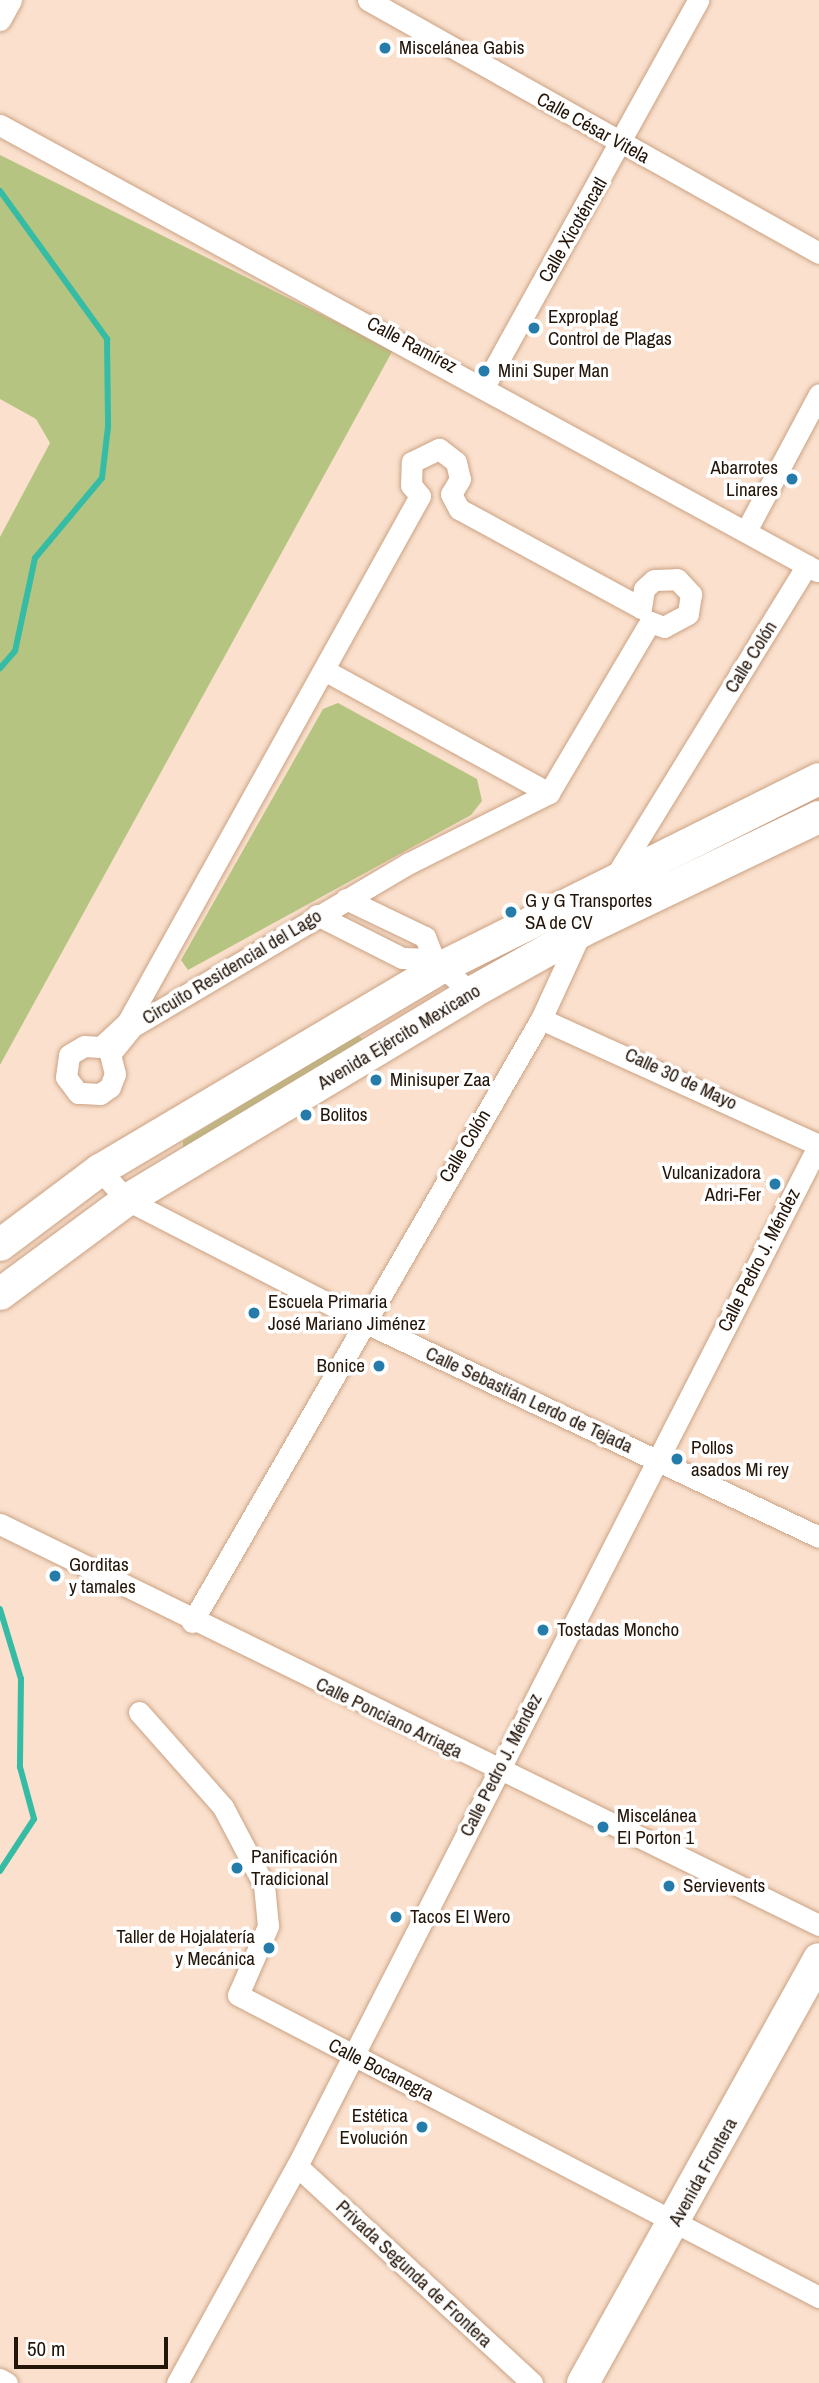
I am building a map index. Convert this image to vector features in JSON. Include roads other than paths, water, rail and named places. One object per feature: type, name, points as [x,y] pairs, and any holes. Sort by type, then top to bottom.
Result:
[{"type":"main road","name":"Avenida Ejército Mexicano","points":[[0,1245],[100,1170],[438,963],[819,779]]},
{"type":"main road","name":"Avenida Ejército Mexicano","points":[[0,1294],[127,1200],[471,993],[582,931],[819,817]]},
{"type":"main road","name":"Avenida Frontera","points":[[583,2383],[819,1959]]},
{"type":"street","points":[[0,20],[11,0]]},
{"type":"street","name":"Calle César Vitela","points":[[368,0],[819,253]]},
{"type":"street","name":"Calle Xicoténcatl","points":[[485,385],[622,144],[698,0]]},
{"type":"street","name":"Calle Ramírez","points":[[0,125],[485,385],[813,568]]},
{"type":"street","points":[[746,531],[819,394]]},
{"type":"street","name":"Circuito Residencial del Lago","points":[[428,450],[457,462],[460,479],[451,494],[459,509],[641,608],[644,589],[654,580],[677,579],[691,594],[688,614],[664,627],[650,622],[549,793],[317,915],[132,1027],[110,1054],[116,1074],[100,1094],[70,1086],[69,1055],[84,1046],[101,1047],[127,1023],[326,671],[420,496],[409,473],[428,450]]},
{"type":"street","name":"Calle Colón","points":[[192,1622],[362,1321],[541,1019],[582,931],[813,568]]},
{"type":"street","points":[[326,671],[549,793]]},
{"type":"street","points":[[346,899],[425,937],[438,963],[471,993]]},
{"type":"street","points":[[317,915],[402,958],[438,963]]},
{"type":"street","name":"Calle 30 de Mayo","points":[[541,1019],[819,1144]]},
{"type":"street","name":"Calle Pedro J. Méndez","points":[[177,2383],[353,2056],[819,1144]]},
{"type":"street","name":"Calle Sebastián Lerdo de Tejada","points":[[100,1170],[127,1200],[362,1321],[819,1537]]},
{"type":"street","name":"Calle Ponciano Arriaga","points":[[0,1524],[192,1622],[819,1925]]},
{"type":"street","name":"Calle Bocanegra","points":[[139,1712],[223,1807],[264,1885],[268,1926],[238,1995],[676,2220],[819,2297]]},
{"type":"street","name":"Privada Segunda de Frontera","points":[[296,2166],[532,2383]]},
{"type":"street","points":[[0,2379],[7,2383]]},
{"type":"waterway","points":[[0,191],[107,339],[108,427],[102,478],[35,558],[15,651],[0,668]]},
{"type":"waterway","points":[[0,1609],[21,1679],[20,1767],[34,1819],[0,1871]]},
{"type":"place","name":"Miscelánea Gabis","points":[[385,48]]},
{"type":"place","name":"Exproplag Control de Plagas","points":[[534,328]]},
{"type":"place","name":"Mini Super Man","points":[[484,371]]},
{"type":"place","name":"Abarrotes Linares","points":[[792,479]]},
{"type":"place","name":"G y G Transportes SA de CV","points":[[511,912]]},
{"type":"place","name":"Minisuper Zaa","points":[[376,1080]]},
{"type":"place","name":"Bolitos","points":[[306,1115]]},
{"type":"place","name":"Vulcanizadora Adri-Fer","points":[[775,1184]]},
{"type":"place","name":"Escuela Primaria José Mariano Jiménez","points":[[254,1313]]},
{"type":"place","name":"Bonice","points":[[379,1366]]},
{"type":"place","name":"Pollos asados Mi rey","points":[[677,1459]]},
{"type":"place","name":"Gorditas y tamales","points":[[55,1576]]},
{"type":"place","name":"Tostadas Moncho","points":[[543,1630]]},
{"type":"place","name":"Miscelánea El Porton 1","points":[[603,1827]]},
{"type":"place","name":"Panificación Tradicional","points":[[237,1868]]},
{"type":"place","name":"Servievents","points":[[669,1886]]},
{"type":"place","name":"Tacos El Wero","points":[[396,1917]]},
{"type":"place","name":"Taller de Hojalatería y Mecánica","points":[[269,1948]]},
{"type":"place","name":"Estética Evolución","points":[[422,2127]]}]
